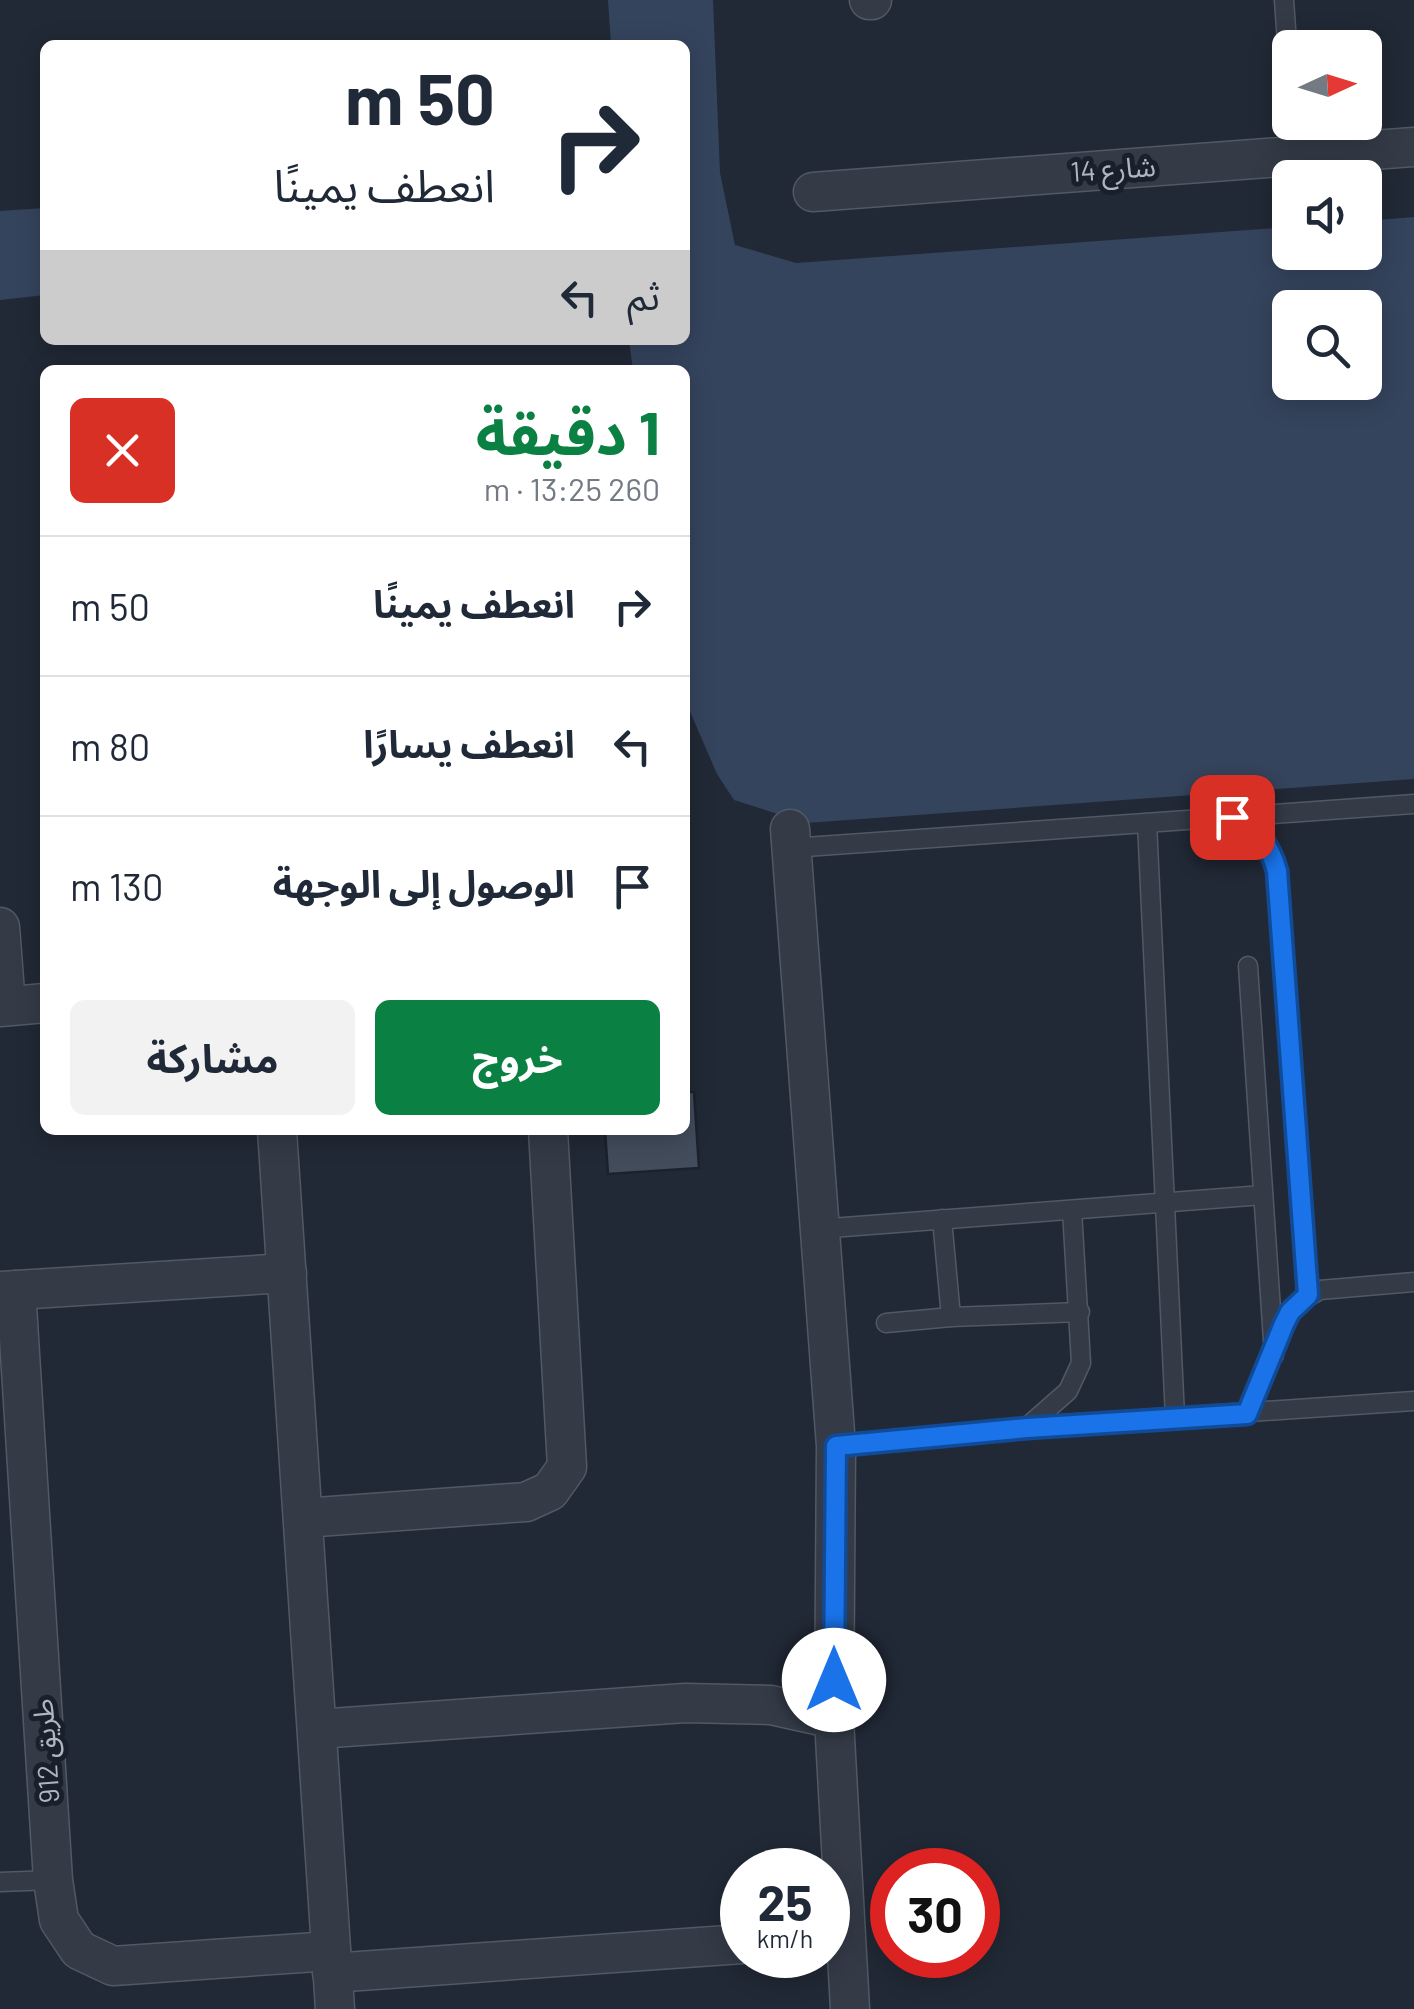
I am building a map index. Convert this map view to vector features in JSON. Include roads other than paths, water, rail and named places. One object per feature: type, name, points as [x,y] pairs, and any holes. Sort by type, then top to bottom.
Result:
[{"type":"street","name":"شارع 14","points":[[813,192],[1285,140]]},
{"type":"street","name":"شارع 14","points":[[1307,140],[1414,148]]},
{"type":"street","points":[[790,838],[836,1446],[834,1719],[850,2009]]},
{"type":"street","points":[[0,927],[3,1007],[40,1003]]},
{"type":"street","points":[[278,1135],[333,1978]]},
{"type":"street","points":[[303,1518],[526,1502],[550,1492],[566,1467],[566,1422],[548,1135]]},
{"type":"street","name":"طريق 912","points":[[287,1273],[8,1291],[53,1880],[59,1920],[78,1950],[112,1966],[333,1978],[720,1946]]},
{"type":"street","points":[[316,1729],[685,1703],[772,1706],[834,1719]]},
{"type":"lane","points":[[1284,0],[1286,30]]},
{"type":"lane","points":[[790,838],[1147,823],[1414,804]]},
{"type":"lane","points":[[1232,817],[1246,823],[1266,844],[1277,871],[1308,1295]]},
{"type":"lane","points":[[1147,823],[1175,1416]]},
{"type":"lane","points":[[1248,966],[1274,1355]]},
{"type":"lane","points":[[818,1229],[1262,1195]]},
{"type":"lane","points":[[1027,1428],[1076,1380],[1080,1363],[1072,1210]]},
{"type":"lane","points":[[942,1219],[952,1317]]},
{"type":"lane","points":[[1247,1414],[1290,1312],[1308,1295],[1340,1286],[1414,1282]]},
{"type":"lane","points":[[886,1323],[1080,1312]]},
{"type":"lane","points":[[836,1446],[1175,1416],[1414,1401]]},
{"type":"lane","points":[[0,1882],[53,1880]]},
{"type":"water","points":[[608,0],[713,0],[720,173],[735,245],[796,263],[1272,228],[1272,270],[1382,270],[1382,220],[1414,217],[1414,779],[806,823],[734,800],[717,774],[690,712],[690,365],[632,365],[630,345],[690,345],[690,40],[611,40]]},
{"type":"water","points":[[40,208],[40,296],[0,300],[0,211]]}]
